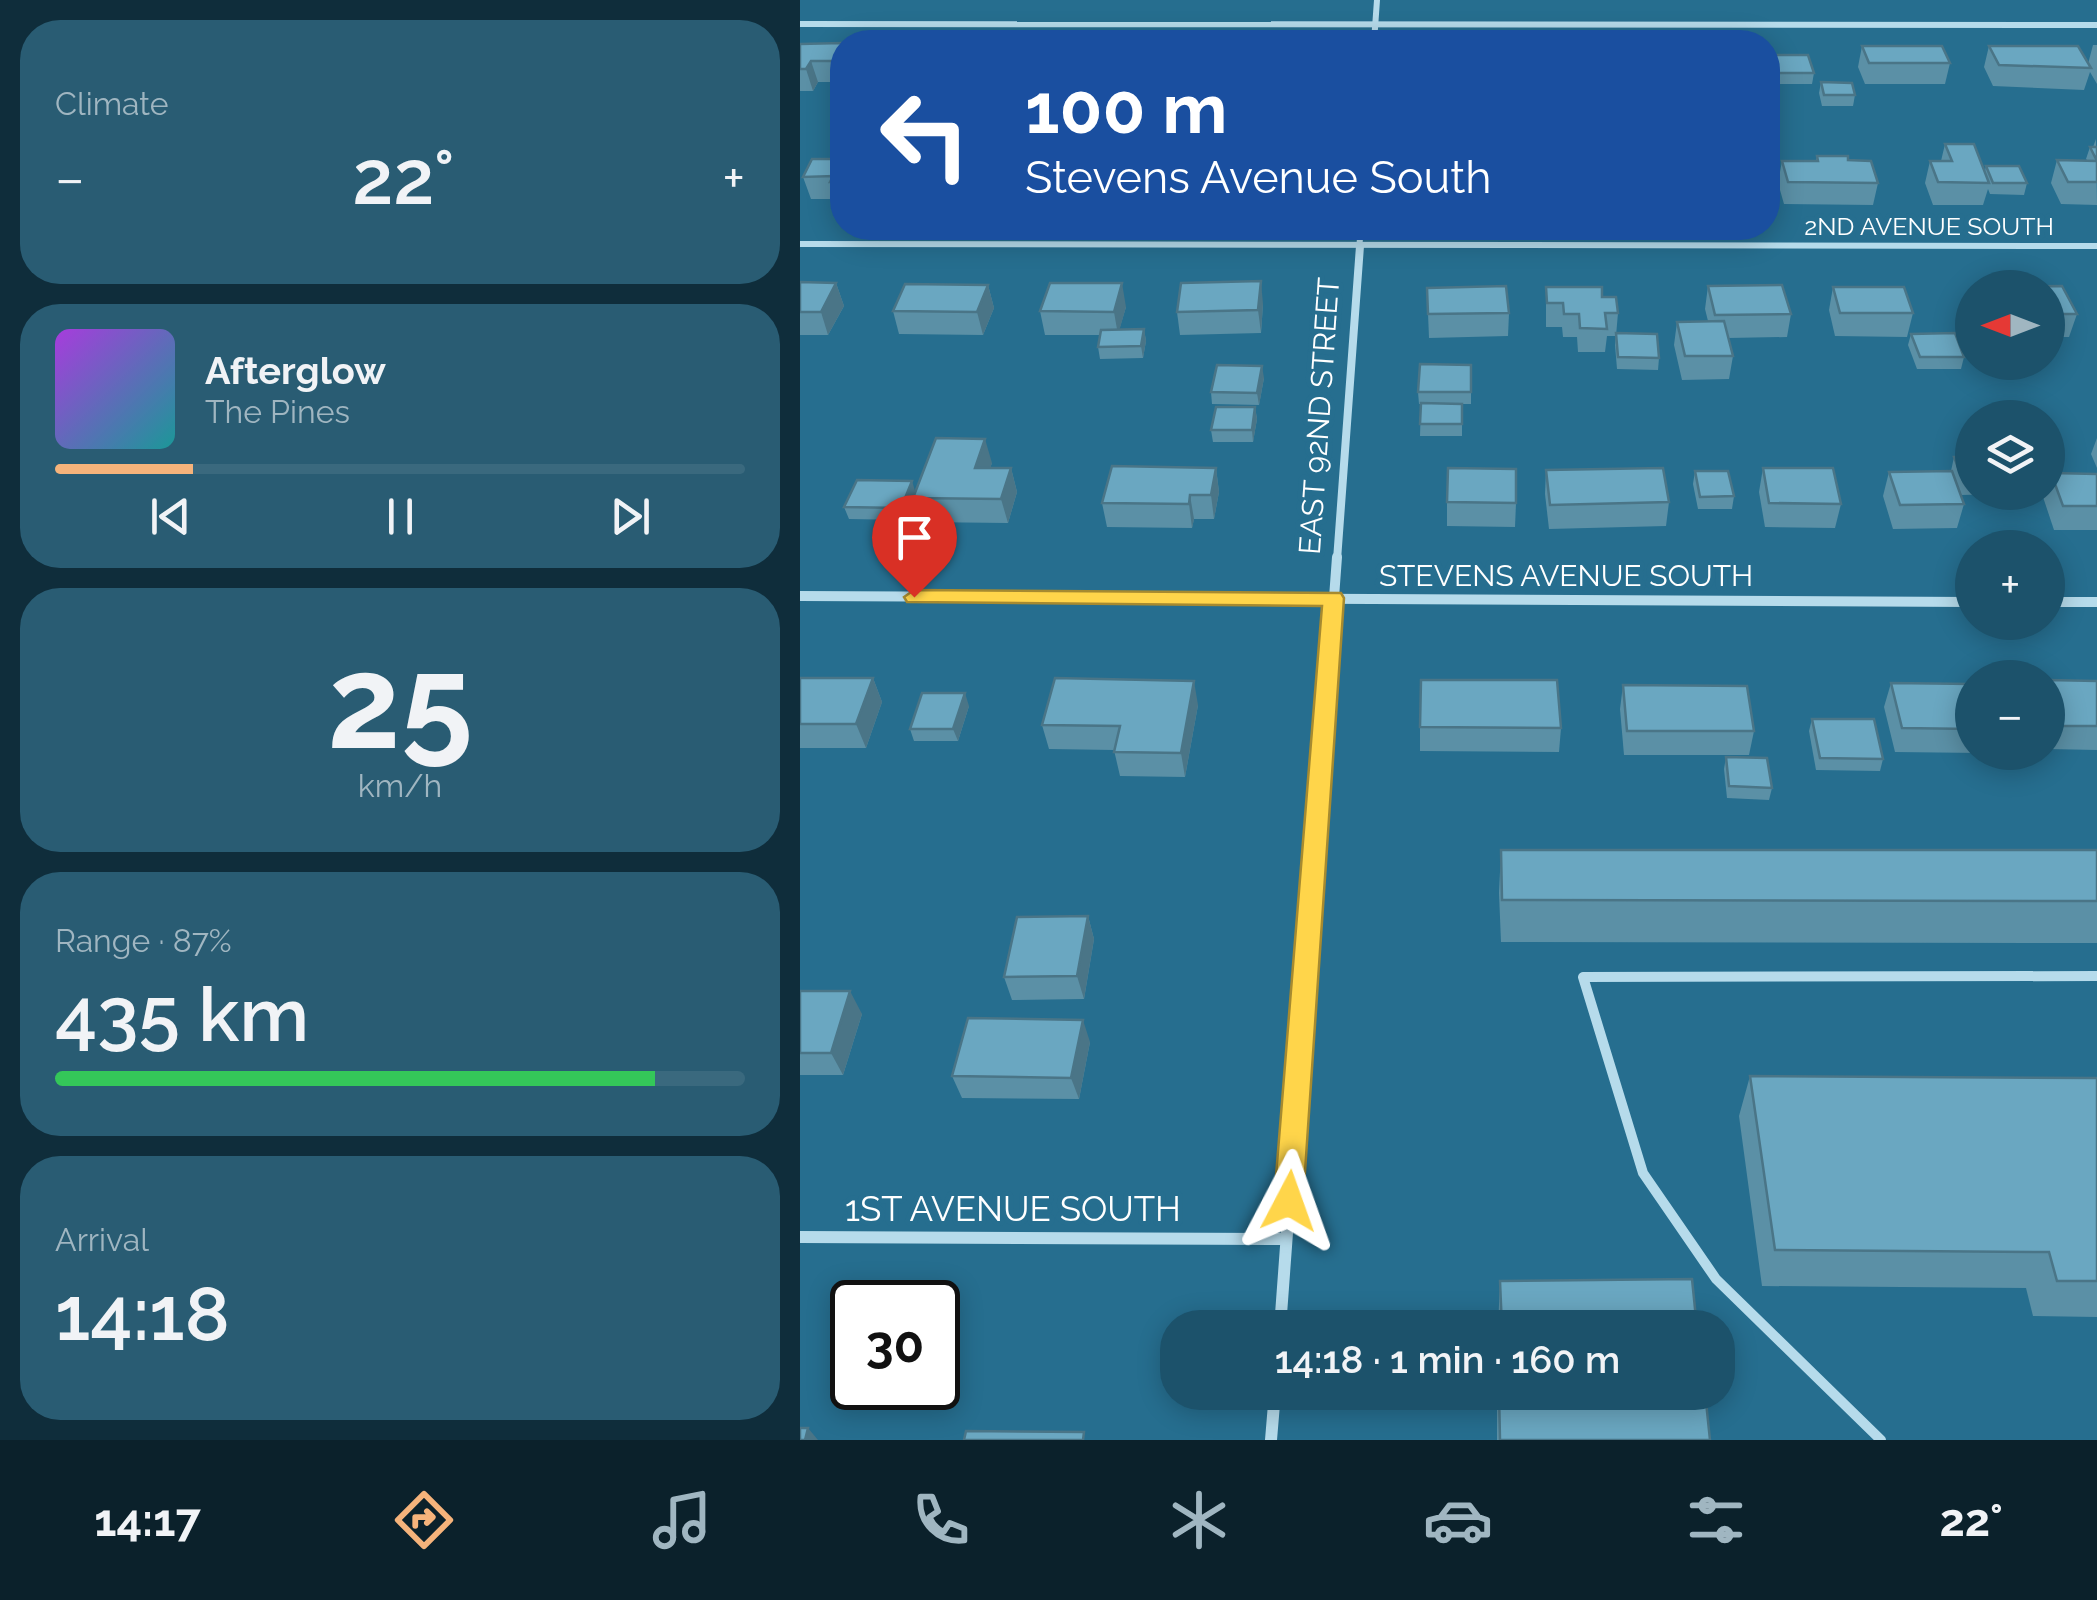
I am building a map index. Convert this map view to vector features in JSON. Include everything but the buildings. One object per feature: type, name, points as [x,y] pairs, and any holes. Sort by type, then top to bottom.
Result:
[{"type":"street","points":[[1375,30],[1377,0]]},
{"type":"street","points":[[800,24],[2097,26]]},
{"type":"street","name":"EAST 92ND STREET","points":[[1281,1310],[1359,240]]},
{"type":"street","name":"2ND AVENUE SOUTH","points":[[800,244],[2097,246]]},
{"type":"street","name":"STEVENS AVENUE SOUTH","points":[[800,596],[1955,602]]},
{"type":"street","points":[[2065,602],[2097,602]]},
{"type":"street","name":"1ST AVENUE SOUTH","points":[[800,1238],[1286,1239]]},
{"type":"street","points":[[1271,1440],[1274,1410]]},
{"type":"lane","points":[[1881,1440],[1716,1279],[1643,1174],[1583,977],[2097,976]]},
{"type":"route","points":[[914,597],[1333,598],[1289,1201]]}]
